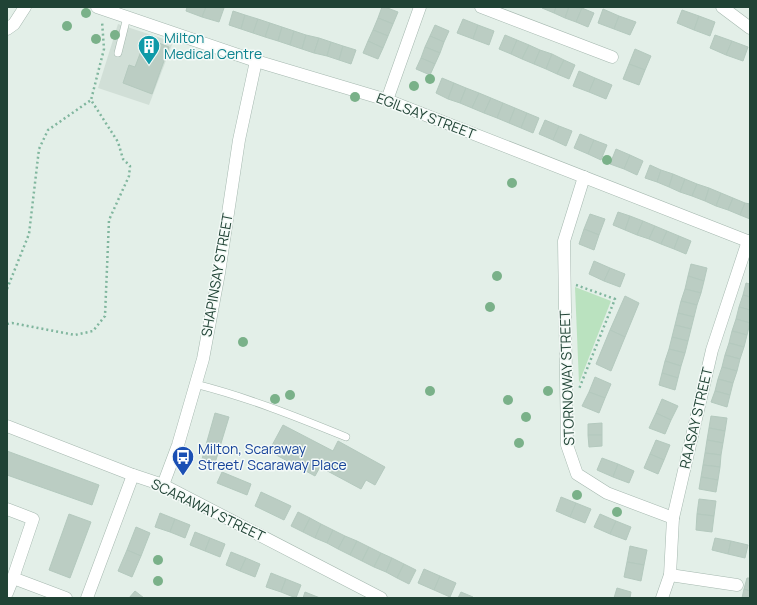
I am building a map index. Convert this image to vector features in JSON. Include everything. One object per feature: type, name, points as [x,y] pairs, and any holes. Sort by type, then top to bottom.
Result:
[{"type":"street","points":[[7,29],[14,24],[25,7]]},
{"type":"street","points":[[387,100],[420,7]]},
{"type":"street","points":[[481,7],[612,57]]},
{"type":"street","points":[[722,7],[750,28]]},
{"type":"street","name":"EGILSAY STREET","points":[[99,8],[256,61],[387,100],[749,242]]},
{"type":"street","name":"SHAPINSAY STREET","points":[[163,485],[178,445],[203,359],[219,273],[239,140],[256,61]]},
{"type":"street","name":"STORNOWAY STREET","points":[[584,177],[564,240],[567,445],[577,474],[607,493],[673,518]]},
{"type":"street","name":"RAASAY STREET","points":[[662,598],[670,575],[673,518],[712,350],[749,242]]},
{"type":"street","name":"SCARAWAY STREET","points":[[7,426],[133,475],[163,485],[381,598]]},
{"type":"street","points":[[87,598],[133,475]]},
{"type":"street","points":[[7,508],[33,519],[7,593]]},
{"type":"street","points":[[670,575],[737,585]]},
{"type":"street","points":[[13,578],[66,598]]},
{"type":"lane","points":[[118,53],[127,17]]},
{"type":"lane","points":[[195,384],[212,388],[297,416],[346,437]]},
{"type":"path","points":[[7,289],[29,234],[39,149],[48,130],[91,100],[104,49],[99,8]]},
{"type":"path","points":[[7,324],[12,323],[75,335],[93,331],[105,316],[110,220],[129,176],[130,166],[123,159],[118,142],[91,100]]},
{"type":"path","points":[[565,281],[615,299],[576,396]]},
{"type":"shaded area","points":[[118,24],[173,42],[149,105],[98,88]]},
{"type":"green space","points":[[575,287],[611,301],[579,383]]},
{"type":"building","points":[[187,7],[206,7],[202,17],[186,11]]},
{"type":"building","points":[[206,7],[224,8],[219,22],[202,17]]},
{"type":"building","points":[[382,7],[398,12],[393,24],[378,18]]},
{"type":"building","points":[[556,7],[554,13],[542,8]]},
{"type":"building","points":[[556,7],[569,7],[565,18],[554,13]]},
{"type":"building","points":[[569,7],[582,8],[576,22],[565,18]]},
{"type":"building","points":[[582,8],[594,13],[588,27],[576,22]]},
{"type":"building","points":[[603,9],[619,16],[614,29],[598,23]]},
{"type":"building","points":[[682,10],[699,16],[694,30],[677,23]]},
{"type":"building","points":[[233,11],[245,15],[241,29],[229,25]]},
{"type":"building","points":[[245,15],[258,19],[253,33],[241,29]]},
{"type":"building","points":[[619,16],[636,22],[630,35],[614,29]]},
{"type":"building","points":[[699,16],[715,22],[710,36],[694,30]]},
{"type":"building","points":[[378,18],[393,24],[388,36],[373,30]]},
{"type":"building","points":[[258,19],[270,23],[265,37],[253,33]]},
{"type":"building","points":[[463,19],[478,25],[473,39],[457,33]]},
{"type":"building","points":[[270,23],[282,27],[278,41],[265,37]]},
{"type":"building","points":[[435,25],[449,31],[444,42],[430,36]]},
{"type":"building","points":[[478,25],[494,31],[489,45],[473,39]]},
{"type":"building","points":[[282,27],[294,31],[290,45],[278,41]]},
{"type":"building","points":[[373,30],[388,36],[383,48],[368,41]]},
{"type":"building","points":[[294,31],[306,35],[302,49],[290,45]]},
{"type":"building","points":[[306,35],[319,38],[314,53],[302,49]]},
{"type":"building","points":[[505,35],[517,40],[511,54],[499,49]]},
{"type":"building","points":[[715,35],[732,41],[726,55],[710,48]]},
{"type":"building","points":[[430,36],[444,42],[440,53],[425,47]]},
{"type":"building","name":"Milton Medical Centre","points":[[146,38],[169,47],[152,94],[123,83],[129,65],[135,67]]},
{"type":"building","points":[[319,38],[331,42],[327,56],[314,53]]},
{"type":"building","points":[[517,40],[529,45],[522,59],[511,54]]},
{"type":"building","points":[[368,41],[383,48],[378,59],[363,53]]},
{"type":"building","points":[[732,41],[748,47],[743,61],[726,55]]},
{"type":"building","points":[[331,42],[343,46],[339,60],[327,56]]},
{"type":"building","points":[[529,45],[540,50],[534,64],[522,59]]},
{"type":"building","points":[[343,46],[356,50],[351,64],[339,60]]},
{"type":"building","points":[[425,47],[440,53],[435,64],[421,58]]},
{"type":"building","points":[[635,49],[651,56],[645,70],[629,64]]},
{"type":"building","points":[[540,50],[552,54],[546,69],[534,64]]},
{"type":"building","points":[[552,54],[564,60],[557,74],[546,69]]},
{"type":"building","points":[[421,58],[435,64],[430,75],[416,69]]},
{"type":"building","points":[[564,60],[575,65],[569,79],[557,74]]},
{"type":"building","points":[[629,64],[645,70],[639,85],[623,79]]},
{"type":"building","points":[[579,71],[595,78],[589,92],[573,86]]},
{"type":"building","points":[[442,78],[454,83],[448,99],[436,93]]},
{"type":"building","points":[[595,78],[612,85],[606,99],[589,92]]},
{"type":"building","points":[[454,83],[466,88],[460,103],[448,99]]},
{"type":"building","points":[[466,88],[479,93],[472,108],[460,103]]},
{"type":"building","points":[[479,93],[491,98],[484,113],[472,108]]},
{"type":"building","points":[[491,98],[503,103],[497,118],[484,113]]},
{"type":"building","points":[[503,103],[515,108],[509,123],[497,118]]},
{"type":"building","points":[[515,108],[527,113],[521,128],[509,123]]},
{"type":"building","points":[[527,113],[539,118],[533,133],[521,128]]},
{"type":"building","points":[[545,120],[559,126],[553,140],[539,134]]},
{"type":"building","points":[[559,126],[572,131],[566,146],[553,140]]},
{"type":"building","points":[[580,134],[594,140],[588,154],[574,148]]},
{"type":"building","points":[[594,140],[607,145],[601,160],[588,154]]},
{"type":"building","points":[[616,149],[630,155],[624,169],[610,164]]},
{"type":"building","points":[[630,155],[643,161],[637,175],[624,169]]},
{"type":"building","points":[[650,165],[661,170],[657,182],[645,178]]},
{"type":"building","points":[[661,170],[673,174],[669,187],[657,182]]},
{"type":"building","points":[[673,174],[685,179],[680,192],[669,187]]},
{"type":"building","points":[[685,179],[697,184],[692,196],[680,192]]},
{"type":"building","points":[[697,184],[709,188],[705,201],[692,196]]},
{"type":"building","points":[[709,188],[721,193],[716,206],[705,201]]},
{"type":"building","points":[[721,193],[733,198],[728,210],[716,206]]},
{"type":"building","points":[[733,198],[745,203],[740,215],[728,210]]},
{"type":"building","points":[[745,203],[750,204],[750,219],[740,215]]},
{"type":"building","points":[[618,212],[630,216],[625,230],[613,225]]},
{"type":"building","points":[[590,214],[605,219],[599,235],[584,229]]},
{"type":"building","points":[[630,216],[643,221],[637,235],[625,230]]},
{"type":"building","points":[[643,221],[655,226],[649,239],[637,235]]},
{"type":"building","points":[[655,226],[667,231],[661,244],[649,239]]},
{"type":"building","points":[[584,229],[599,235],[594,250],[579,244]]},
{"type":"building","points":[[667,231],[679,236],[674,249],[661,244]]},
{"type":"building","points":[[679,236],[691,241],[686,254],[674,249]]},
{"type":"building","points":[[594,261],[610,268],[604,281],[589,274]]},
{"type":"building","points":[[691,264],[707,268],[704,281],[688,276]]},
{"type":"building","points":[[610,268],[625,274],[620,287],[604,281]]},
{"type":"building","points":[[688,276],[704,281],[701,293],[685,289]]},
{"type":"building","points":[[746,283],[750,284],[750,297],[743,295]]},
{"type":"building","points":[[685,289],[701,293],[697,305],[681,301]]},
{"type":"building","points":[[743,295],[750,297],[750,310],[739,307]]},
{"type":"building","points":[[625,296],[639,303],[625,337],[610,330]]},
{"type":"building","points":[[681,301],[697,305],[694,317],[678,313]]},
{"type":"building","points":[[739,307],[750,310],[750,323],[736,319]]},
{"type":"building","points":[[678,313],[694,317],[691,329],[675,325]]},
{"type":"building","points":[[736,319],[750,323],[747,335],[732,331]]},
{"type":"building","points":[[675,325],[691,329],[688,341],[672,337]]},
{"type":"building","points":[[610,330],[625,337],[611,371],[596,364]]},
{"type":"building","points":[[732,331],[747,335],[744,347],[729,343]]},
{"type":"building","points":[[672,337],[688,341],[685,353],[669,349]]},
{"type":"building","points":[[729,343],[744,347],[740,359],[725,355]]},
{"type":"building","points":[[669,349],[685,353],[681,366],[665,361]]},
{"type":"building","points":[[725,355],[740,359],[737,371],[722,367]]},
{"type":"building","points":[[665,361],[681,366],[678,378],[662,373]]},
{"type":"building","points":[[722,367],[737,371],[733,383],[718,379]]},
{"type":"building","points":[[662,373],[678,378],[675,390],[659,385]]},
{"type":"building","points":[[595,377],[611,384],[605,398],[589,392]]},
{"type":"building","points":[[718,379],[733,383],[730,395],[715,391]]},
{"type":"building","points":[[715,391],[730,395],[727,407],[711,402]]},
{"type":"building","points":[[589,392],[605,398],[599,413],[582,406]]},
{"type":"building","points":[[662,399],[678,406],[671,420],[656,413]]},
{"type":"building","points":[[215,413],[229,417],[215,463],[202,459]]},
{"type":"building","points":[[656,413],[671,420],[665,434],[649,428]]},
{"type":"building","points":[[711,416],[727,418],[725,431],[709,428]]},
{"type":"building","points":[[602,423],[602,435],[588,435],[588,424]]},
{"type":"building","points":[[283,425],[333,451],[338,441],[385,467],[375,485],[366,480],[361,489],[320,467],[315,476],[269,451]]},
{"type":"building","points":[[709,428],[725,431],[723,443],[707,440]]},
{"type":"building","points":[[588,435],[602,435],[602,446],[589,447]]},
{"type":"building","points":[[656,440],[670,445],[664,460],[650,454]]},
{"type":"building","points":[[707,440],[723,443],[721,455],[705,453]]},
{"type":"building","points":[[7,451],[99,485],[92,505],[7,475]]},
{"type":"building","points":[[705,453],[721,455],[720,467],[703,465]]},
{"type":"building","points":[[650,454],[664,460],[658,474],[644,468]]},
{"type":"building","points":[[602,458],[618,464],[613,477],[597,470]]},
{"type":"building","points":[[618,464],[634,471],[629,483],[613,477]]},
{"type":"building","points":[[703,465],[720,467],[718,480],[701,477]]},
{"type":"building","points":[[222,472],[251,484],[247,495],[217,483]]},
{"type":"building","points":[[701,477],[718,480],[716,492],[699,489]]},
{"type":"building","points":[[261,492],[291,506],[284,520],[255,506]]},
{"type":"building","points":[[561,497],[576,503],[570,517],[556,511]]},
{"type":"building","points":[[699,499],[716,501],[714,516],[697,514]]},
{"type":"building","points":[[576,503],[591,509],[585,523],[570,517]]},
{"type":"building","points":[[298,512],[310,518],[303,532],[291,526]]},
{"type":"building","points":[[160,513],[175,519],[170,532],[155,527]]},
{"type":"building","points":[[69,514],[91,522],[70,578],[49,570]]},
{"type":"building","points":[[600,514],[616,521],[610,534],[594,527]]},
{"type":"building","points":[[697,514],[714,516],[712,532],[696,530]]},
{"type":"building","points":[[310,518],[321,524],[315,538],[303,532]]},
{"type":"building","points":[[175,519],[190,525],[185,538],[170,532]]},
{"type":"building","points":[[616,521],[631,527],[626,540],[610,534]]},
{"type":"building","points":[[321,524],[333,530],[327,543],[315,538]]},
{"type":"building","points":[[136,527],[150,533],[141,556],[127,550]]},
{"type":"building","points":[[333,530],[345,536],[338,549],[327,543]]},
{"type":"building","points":[[195,532],[210,538],[205,551],[190,545]]},
{"type":"building","points":[[345,536],[357,541],[350,555],[338,549]]},
{"type":"building","points":[[210,538],[225,544],[220,557],[205,551]]},
{"type":"building","points":[[715,538],[731,541],[728,554],[712,550]]},
{"type":"building","points":[[357,541],[369,547],[362,561],[350,555]]},
{"type":"building","points":[[731,541],[748,545],[745,558],[728,554]]},
{"type":"building","points":[[630,546],[647,550],[644,565],[627,562]]},
{"type":"building","points":[[369,547],[381,553],[374,567],[362,561]]},
{"type":"building","points":[[127,550],[141,556],[132,577],[118,571]]},
{"type":"building","points":[[231,552],[246,558],[240,571],[226,565]]},
{"type":"building","points":[[381,553],[392,558],[386,572],[374,567]]},
{"type":"building","points":[[246,558],[260,564],[255,577],[240,571]]},
{"type":"building","points":[[392,558],[404,564],[397,578],[386,572]]},
{"type":"building","points":[[627,562],[644,565],[641,581],[624,577]]},
{"type":"building","points":[[404,564],[416,570],[409,584],[397,578]]},
{"type":"building","points":[[424,569],[440,576],[434,590],[418,583]]},
{"type":"building","points":[[271,573],[286,579],[281,592],[266,587]]},
{"type":"building","points":[[440,576],[456,583],[450,597],[434,590]]},
{"type":"building","points":[[747,578],[750,578],[750,591],[744,589]]},
{"type":"building","points":[[286,579],[301,585],[296,598],[281,592]]},
{"type":"building","points":[[617,588],[631,592],[630,598],[614,598]]},
{"type":"building","points":[[744,589],[750,591],[750,598],[742,598]]},
{"type":"building","points":[[135,591],[144,598],[129,598]]},
{"type":"building","points":[[305,592],[320,598],[303,598]]},
{"type":"building","points":[[461,592],[473,597],[458,598]]},
{"type":"place","name":"Milton Medical Centre","points":[[149,66]]},
{"type":"place","name":"Milton, Scaraway Street/ Scaraway Place","points":[[183,476]]}]
